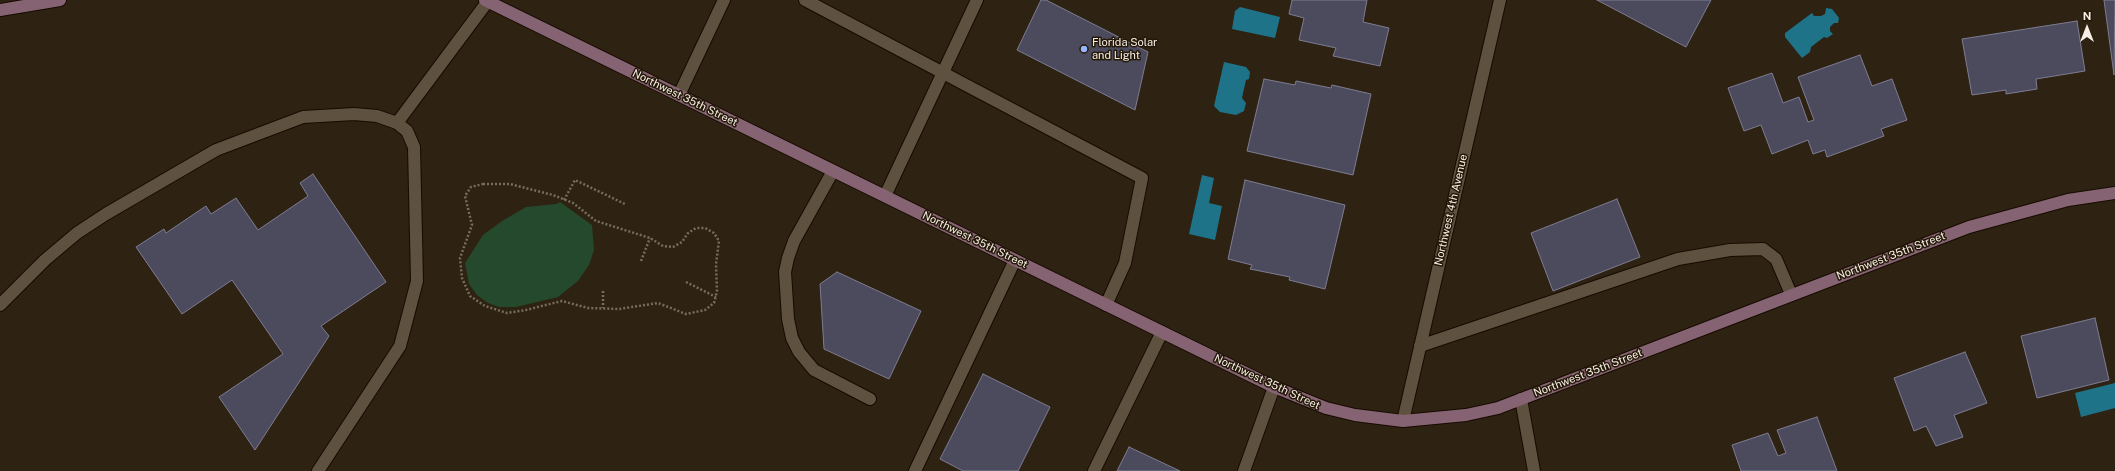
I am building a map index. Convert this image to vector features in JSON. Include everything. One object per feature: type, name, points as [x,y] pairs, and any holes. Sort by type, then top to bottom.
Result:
[{"type":"street","points":[[0,10],[60,0]]},
{"type":"street","points":[[679,95],[724,0]]},
{"type":"street","points":[[806,0],[1142,178],[1125,263],[1106,305]]},
{"type":"street","points":[[885,196],[977,0]]},
{"type":"street","name":"Northwest 4th Avenue","points":[[1403,421],[1500,0]]},
{"type":"street","points":[[397,123],[487,1]]},
{"type":"street","name":"Northwest 35th Street","points":[[487,1],[1274,387],[1326,408],[1355,415],[1403,421],[1466,415],[1498,408],[1791,294],[1969,227],[2068,200],[2115,193]]},
{"type":"street","points":[[0,305],[45,260],[77,234],[106,214],[216,150],[303,117],[354,114],[377,116],[397,123],[407,131],[414,147],[417,281],[400,346],[318,471]]},
{"type":"street","points":[[833,171],[794,241],[788,258],[785,272],[788,319],[792,338],[799,352],[814,370],[870,400]]},
{"type":"street","points":[[1420,346],[1678,259],[1730,250],[1763,249],[1776,259],[1791,294]]},
{"type":"street","points":[[915,471],[1015,260]]},
{"type":"street","points":[[1094,471],[1162,332]]},
{"type":"street","points":[[1244,471],[1274,387]]},
{"type":"street","points":[[1521,399],[1534,471]]},
{"type":"path","points":[[564,200],[575,180],[625,204]]},
{"type":"path","points":[[483,184],[510,184],[564,200],[573,203],[596,221],[650,238],[663,246],[673,248],[682,242],[688,234],[696,228],[705,228],[714,233],[719,241],[716,264],[716,297],[714,303],[705,310],[686,314],[658,303],[619,309],[588,308],[562,301],[526,310],[507,312],[485,306],[470,296],[462,278],[460,258],[472,224],[465,196],[471,188],[483,184]]},
{"type":"path","points":[[641,261],[650,238]]},
{"type":"path","points":[[686,282],[716,297]]},
{"type":"path","points":[[603,291],[603,308]]},
{"type":"green space","points":[[560,202],[592,225],[594,250],[589,265],[578,281],[558,297],[516,307],[499,307],[488,303],[477,295],[469,284],[465,263],[483,235],[502,221],[526,207],[556,204]]},
{"type":"water","points":[[1240,7],[1280,17],[1275,38],[1232,29],[1235,11]]},
{"type":"water","points":[[1826,8],[1832,9],[1839,18],[1838,23],[1834,23],[1830,27],[1830,31],[1833,34],[1827,38],[1824,37],[1811,47],[1810,52],[1802,58],[1785,37],[1785,33],[1812,13],[1814,16],[1821,16],[1825,14]]},
{"type":"water","points":[[1224,62],[1246,67],[1250,72],[1249,79],[1246,80],[1242,98],[1246,103],[1244,111],[1236,115],[1220,112],[1214,106]]},
{"type":"water","points":[[1202,175],[1214,178],[1209,203],[1222,206],[1215,240],[1189,234]]},
{"type":"water","points":[[2115,383],[2115,408],[2081,417],[2075,393]]},
{"type":"building","points":[[1041,0],[1046,0],[1148,52],[1135,110],[1017,50]]},
{"type":"building","points":[[1292,0],[1367,0],[1363,22],[1389,28],[1380,66],[1333,56],[1336,48],[1299,40],[1304,18],[1289,14]]},
{"type":"building","points":[[1597,0],[1711,0],[1686,47]]},
{"type":"building","points":[[2104,0],[2115,0],[2114,75]]},
{"type":"building","points":[[2077,21],[2085,71],[2036,79],[2037,89],[2006,94],[2006,90],[1972,95],[1962,39]]},
{"type":"building","points":[[1860,55],[1872,86],[1892,79],[1907,120],[1881,129],[1884,136],[1827,157],[1825,150],[1813,154],[1808,140],[1772,154],[1761,125],[1744,131],[1728,88],[1772,73],[1783,103],[1799,97],[1808,122],[1814,120],[1798,77]]},
{"type":"building","points":[[1264,79],[1295,85],[1296,81],[1331,88],[1332,85],[1371,94],[1353,175],[1247,151]]},
{"type":"building","points":[[313,174],[386,282],[321,326],[329,336],[255,450],[219,397],[283,354],[232,280],[182,314],[136,247],[164,229],[166,233],[206,206],[211,214],[236,198],[258,230],[308,196],[300,183]]},
{"type":"building","points":[[1245,180],[1345,205],[1325,289],[1289,280],[1290,277],[1250,269],[1252,265],[1228,259]]},
{"type":"building","points":[[1617,199],[1640,257],[1553,291],[1531,233]]},
{"type":"building","points":[[837,272],[921,311],[889,379],[824,349],[820,284]]},
{"type":"building","points":[[2095,318],[2109,380],[2037,398],[2021,336]]},
{"type":"building","points":[[1965,352],[1987,403],[1954,415],[1963,437],[1936,446],[1926,426],[1914,431],[1894,378]]},
{"type":"building","points":[[983,374],[1050,407],[1018,471],[963,471],[940,459]]},
{"type":"building","points":[[1817,417],[1837,471],[1741,471],[1732,445],[1768,433],[1778,456],[1786,453],[1777,430]]},
{"type":"building","points":[[1129,447],[1180,471],[1117,471]]},
{"type":"place","name":"Florida Solar and Light","points":[[1084,49]]}]
